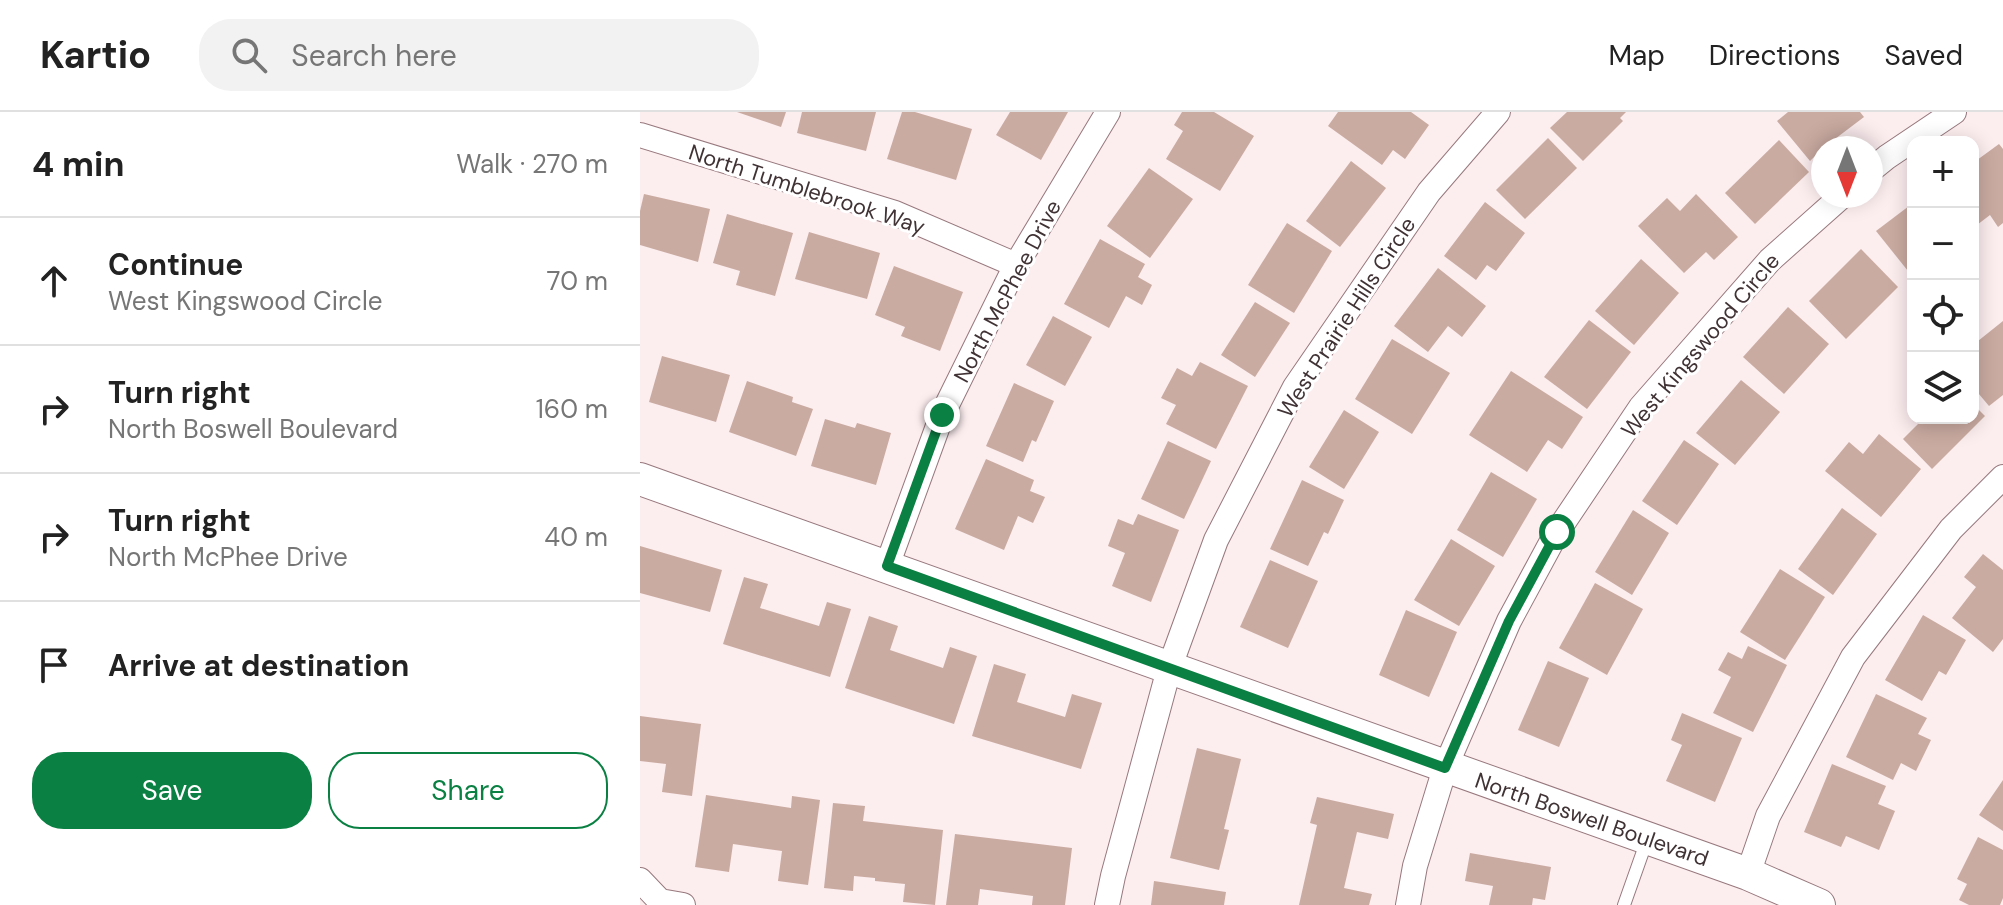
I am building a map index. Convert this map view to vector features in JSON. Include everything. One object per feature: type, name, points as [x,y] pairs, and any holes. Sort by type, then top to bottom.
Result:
[{"type":"street","name":"North McPhee Drive","points":[[887,566],[942,415],[1016,265],[1108,112]]},
{"type":"street","name":"West Prairie Hills Circle","points":[[1107,905],[1169,669],[1216,540],[1295,387],[1429,192],[1498,112]]},
{"type":"street","points":[[1883,160],[1954,112]]},
{"type":"street","name":"North Tumblebrook Way","points":[[640,135],[895,213],[1016,265]]},
{"type":"street","name":"West Kingswood Circle","points":[[1408,905],[1415,866],[1445,768],[1509,621],[1557,532],[1641,407],[1770,260],[1828,208]]},
{"type":"street","points":[[1748,874],[1768,816],[1853,657],[1951,529],[2003,477]]},
{"type":"street","name":"North Boswell Boulevard","points":[[640,479],[1748,874],[1819,905]]},
{"type":"street","points":[[640,880],[660,901],[683,905]]},
{"type":"lane","points":[[1624,905],[1647,839]]},
{"type":"building","points":[[737,112],[786,112],[781,127]]},
{"type":"building","points":[[802,112],[876,112],[866,151],[797,133]]},
{"type":"building","points":[[902,112],[915,112],[972,129],[956,180],[887,159]]},
{"type":"building","points":[[1010,112],[1068,112],[1041,160],[996,135]]},
{"type":"building","points":[[1182,112],[1214,112],[1254,136],[1220,191],[1166,159],[1183,131],[1174,125]]},
{"type":"building","points":[[1338,112],[1411,112],[1429,125],[1405,159],[1393,150],[1382,165],[1328,126]]},
{"type":"building","points":[[1567,112],[1626,112],[1620,118],[1623,121],[1583,161],[1550,128]]},
{"type":"building","points":[[1788,112],[1860,112],[1864,117],[1839,136],[1811,136],[1810,161],[1777,121]]},
{"type":"building","points":[[1548,138],[1577,168],[1525,219],[1496,190]]},
{"type":"building","points":[[1779,140],[1809,172],[1755,224],[1725,193]]},
{"type":"building","points":[[1999,144],[2003,149],[2003,223],[1998,227],[1990,215],[1979,223],[1979,159]]},
{"type":"building","points":[[1351,161],[1386,188],[1340,247],[1306,221]]},
{"type":"building","points":[[1149,168],[1193,199],[1150,258],[1107,226]]},
{"type":"building","points":[[644,194],[710,209],[698,262],[640,245],[640,211]]},
{"type":"building","points":[[1696,194],[1738,237],[1714,260],[1706,252],[1684,273],[1638,226],[1667,198],[1680,211]]},
{"type":"building","points":[[1485,202],[1525,233],[1496,271],[1487,265],[1476,280],[1444,256]]},
{"type":"building","points":[[1907,208],[1907,270],[1876,231]]},
{"type":"building","points":[[727,214],[793,233],[775,296],[736,285],[740,271],[713,263]]},
{"type":"building","points":[[1287,223],[1332,251],[1294,313],[1248,285]]},
{"type":"building","points":[[809,232],[880,253],[867,299],[795,279]]},
{"type":"building","points":[[1100,239],[1145,264],[1138,277],[1152,285],[1142,305],[1126,296],[1109,328],[1064,304]]},
{"type":"building","points":[[1861,249],[1898,287],[1846,339],[1809,301]]},
{"type":"building","points":[[1641,259],[1679,293],[1634,345],[1595,311]]},
{"type":"building","points":[[894,266],[963,292],[940,351],[901,336],[905,327],[875,315]]},
{"type":"building","points":[[1438,268],[1486,306],[1462,337],[1448,326],[1428,352],[1394,326]]},
{"type":"building","points":[[1255,302],[1290,323],[1255,377],[1221,355]]},
{"type":"building","points":[[1788,307],[1829,344],[1784,394],[1743,357]]},
{"type":"building","points":[[1053,316],[1092,337],[1065,386],[1026,365]]},
{"type":"building","points":[[1589,320],[1631,352],[1587,409],[1544,377]]},
{"type":"building","points":[[2003,321],[2003,395],[1989,406],[1979,394],[1979,340]]},
{"type":"building","points":[[1392,339],[1450,373],[1412,434],[1355,399]]},
{"type":"building","points":[[662,356],[730,375],[716,422],[649,402]]},
{"type":"building","points":[[1200,362],[1248,386],[1216,449],[1166,424],[1176,405],[1161,398],[1177,368],[1192,376]]},
{"type":"building","points":[[1511,371],[1583,417],[1562,449],[1548,440],[1527,472],[1469,435]]},
{"type":"building","points":[[1741,380],[1780,412],[1735,465],[1696,433]]},
{"type":"building","points":[[747,381],[793,397],[792,402],[813,409],[796,456],[729,432]]},
{"type":"building","points":[[1014,383],[1054,401],[1036,442],[1032,440],[1023,462],[986,446]]},
{"type":"building","points":[[1344,410],[1379,432],[1344,489],[1309,467]]},
{"type":"building","points":[[825,419],[855,428],[857,423],[891,433],[876,485],[811,466]]},
{"type":"building","points":[[1918,424],[1977,424],[1932,469],[1903,439]]},
{"type":"building","points":[[1879,434],[1921,469],[1881,517],[1825,471],[1849,442],[1863,454]]},
{"type":"building","points":[[1684,440],[1719,464],[1677,525],[1642,501]]},
{"type":"building","points":[[1168,441],[1211,461],[1184,519],[1141,499]]},
{"type":"building","points":[[986,459],[1034,480],[1030,491],[1045,497],[1033,523],[1018,516],[1004,550],[955,529]]},
{"type":"building","points":[[1491,472],[1537,499],[1503,557],[1457,530]]},
{"type":"building","points":[[1302,480],[1344,500],[1308,566],[1270,549]]},
{"type":"building","points":[[1842,508],[1877,534],[1833,595],[1798,569]]},
{"type":"building","points":[[1633,510],[1669,533],[1632,595],[1595,572]]},
{"type":"building","points":[[1138,514],[1179,530],[1151,602],[1112,586],[1125,553],[1108,546],[1118,519],[1133,525]]},
{"type":"building","points":[[1451,539],[1495,566],[1459,626],[1414,600]]},
{"type":"building","points":[[640,546],[722,570],[710,612],[640,593]]},
{"type":"building","points":[[1983,554],[2003,570],[2003,639],[1993,652],[1952,618],[1976,587],[1964,577]]},
{"type":"building","points":[[1270,560],[1318,581],[1288,648],[1240,627]]},
{"type":"building","points":[[1780,569],[1825,597],[1785,660],[1740,632]]},
{"type":"building","points":[[744,577],[768,584],[760,608],[819,626],[827,602],[851,609],[830,677],[723,644]]},
{"type":"building","points":[[1595,583],[1643,609],[1607,675],[1559,648]]},
{"type":"building","points":[[1406,610],[1457,632],[1429,697],[1379,675]]},
{"type":"building","points":[[1923,615],[1966,640],[1946,675],[1939,671],[1922,701],[1885,680]]},
{"type":"building","points":[[869,616],[898,626],[890,650],[943,668],[950,647],[977,656],[954,724],[845,688]]},
{"type":"building","points":[[1748,646],[1787,665],[1753,732],[1713,713],[1731,677],[1718,670],[1728,652],[1742,659]]},
{"type":"building","points":[[1548,661],[1589,678],[1559,747],[1518,730]]},
{"type":"building","points":[[994,664],[1026,674],[1017,702],[1065,717],[1072,694],[1102,703],[1081,769],[972,736]]},
{"type":"building","points":[[1876,694],[1927,718],[1918,734],[1931,740],[1916,771],[1901,763],[1893,780],[1846,757]]},
{"type":"building","points":[[1682,713],[1742,738],[1715,802],[1666,781],[1682,745],[1671,740]]},
{"type":"building","points":[[640,716],[701,724],[692,796],[662,792],[666,764],[640,761]]},
{"type":"building","points":[[1197,748],[1241,759],[1224,829],[1229,830],[1219,870],[1170,858]]},
{"type":"building","points":[[1832,764],[1886,786],[1878,804],[1895,811],[1879,850],[1846,836],[1841,847],[1804,832]]},
{"type":"building","points":[[2003,780],[2003,831],[1979,815]]},
{"type":"building","points":[[706,795],[791,808],[792,796],[820,800],[808,885],[778,881],[782,851],[733,844],[729,872],[695,867]]},
{"type":"building","points":[[1317,797],[1394,814],[1388,839],[1357,832],[1344,888],[1372,894],[1369,905],[1299,905],[1317,825],[1310,823]]},
{"type":"building","points":[[833,803],[865,806],[863,821],[943,830],[935,905],[903,902],[905,884],[875,881],[875,878],[854,876],[853,891],[824,888]]},
{"type":"building","points":[[955,834],[1072,848],[1065,905],[1032,905],[1033,896],[980,889],[978,905],[946,905]]},
{"type":"building","points":[[1978,837],[2003,850],[2003,898],[2000,905],[1969,905],[1959,900],[1967,884],[1957,879]]},
{"type":"building","points":[[1470,853],[1551,867],[1545,900],[1533,898],[1532,905],[1489,905],[1493,886],[1465,881]]},
{"type":"building","points":[[1154,881],[1226,892],[1224,905],[1151,905]]},
{"type":"route","points":[[942,415],[887,566],[1445,768],[1509,621],[1557,532]]}]
